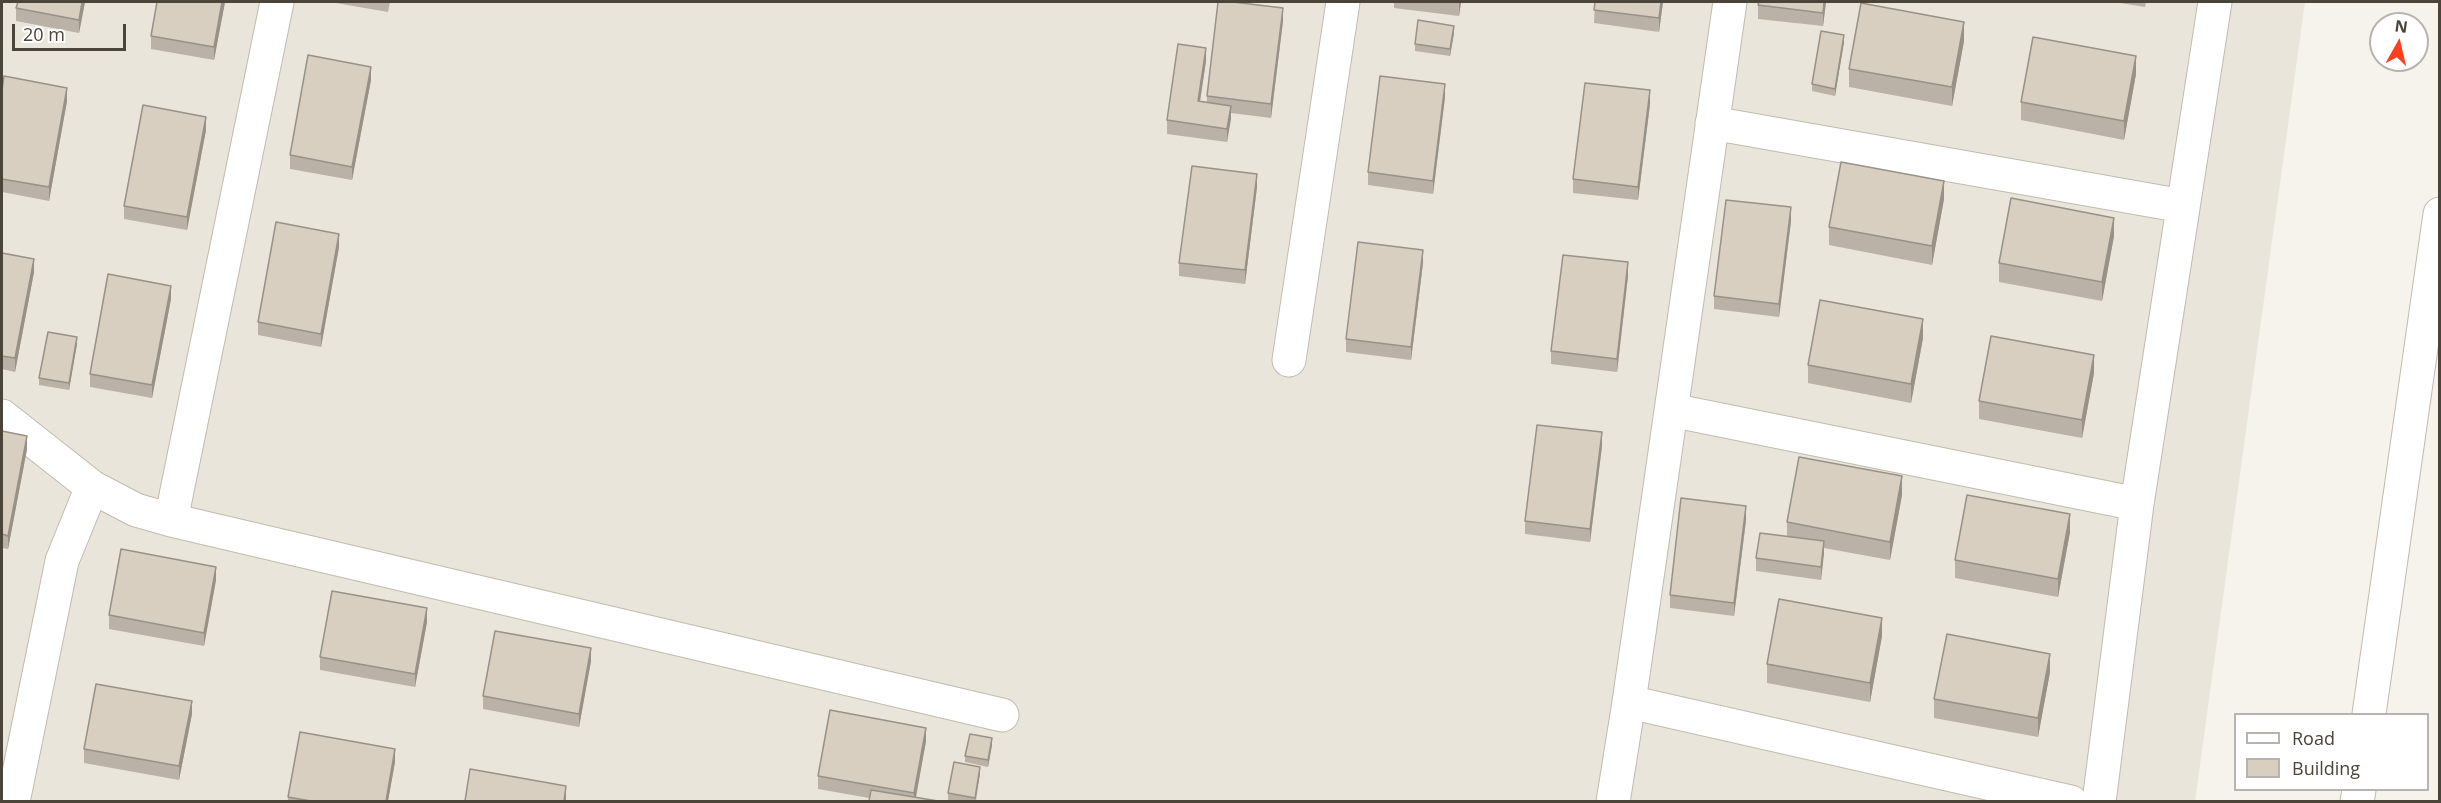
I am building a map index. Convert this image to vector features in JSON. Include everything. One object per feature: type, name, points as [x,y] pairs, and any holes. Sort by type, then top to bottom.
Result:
[{"type":"street","points":[[171,520],[277,2]]},
{"type":"street","points":[[1289,360],[1343,2]]},
{"type":"street","points":[[1613,801],[1730,2]]},
{"type":"street","points":[[2099,801],[2137,504],[2215,2]]},
{"type":"street","points":[[1712,123],[2183,206]]},
{"type":"street","points":[[2369,713],[2435,279],[2439,214]]},
{"type":"street","points":[[1671,410],[2137,504]]},
{"type":"street","points":[[2,416],[92,487],[136,510],[1002,715]]},
{"type":"street","points":[[13,801],[62,561],[92,487]]},
{"type":"street","points":[[1629,702],[2071,801]]},
{"type":"shaded area","points":[[2,2],[2305,2],[2195,801],[2,802]]},
{"type":"building","points":[[18,2],[82,2],[79,20],[16,8]]},
{"type":"building","points":[[157,2],[222,2],[214,47],[151,36]]},
{"type":"building","points":[[1218,2],[1283,8],[1271,104],[1207,96]]},
{"type":"building","points":[[1595,2],[1661,2],[1659,18],[1594,10]]},
{"type":"building","points":[[1759,2],[1824,2],[1823,13],[1758,5]]},
{"type":"building","points":[[1861,3],[1964,22],[1952,87],[1849,69]]},
{"type":"building","points":[[1418,20],[1454,26],[1450,49],[1415,44]]},
{"type":"building","points":[[1821,31],[1844,35],[1835,89],[1812,84]]},
{"type":"building","points":[[2033,37],[2136,56],[2124,121],[2021,102]]},
{"type":"building","points":[[1178,44],[1206,48],[1198,101],[1231,106],[1227,129],[1167,120]]},
{"type":"building","points":[[308,55],[371,67],[352,167],[290,155]]},
{"type":"building","points":[[4,76],[67,88],[49,187],[2,179]]},
{"type":"building","points":[[1380,76],[1445,84],[1433,181],[1368,172]]},
{"type":"building","points":[[1585,83],[1650,90],[1638,187],[1573,179]]},
{"type":"building","points":[[143,105],[206,117],[187,217],[124,206]]},
{"type":"building","points":[[1841,162],[1944,181],[1932,246],[1829,227]]},
{"type":"building","points":[[1192,166],[1257,174],[1245,270],[1179,263]]},
{"type":"building","points":[[2011,198],[2114,218],[2102,282],[1999,263]]},
{"type":"building","points":[[1726,200],[1791,207],[1779,304],[1714,296]]},
{"type":"building","points":[[276,222],[339,234],[321,334],[258,322]]},
{"type":"building","points":[[1358,242],[1423,250],[1411,347],[1346,339]]},
{"type":"building","points":[[2,253],[34,259],[15,358],[2,356]]},
{"type":"building","points":[[1563,255],[1628,262],[1617,359],[1551,351]]},
{"type":"building","points":[[108,274],[171,286],[152,385],[90,374]]},
{"type":"building","points":[[1820,300],[1923,319],[1911,384],[1808,365]]},
{"type":"building","points":[[48,332],[77,337],[69,383],[39,378]]},
{"type":"building","points":[[1991,336],[2094,355],[2082,420],[1979,401]]},
{"type":"building","points":[[1537,425],[1602,432],[1590,529],[1525,521]]},
{"type":"building","points":[[2,431],[27,436],[8,536],[2,534]]},
{"type":"building","points":[[1799,457],[1902,476],[1890,542],[1787,522]]},
{"type":"building","points":[[1967,495],[2070,514],[2058,579],[1955,560]]},
{"type":"building","points":[[1681,498],[1746,506],[1734,603],[1670,595]]},
{"type":"building","points":[[1760,533],[1824,541],[1821,567],[1756,558]]},
{"type":"building","points":[[121,549],[216,567],[204,633],[109,615]]},
{"type":"building","points":[[332,591],[427,608],[415,674],[320,657]]},
{"type":"building","points":[[1779,599],[1882,618],[1870,683],[1767,664]]},
{"type":"building","points":[[495,631],[591,648],[579,714],[483,696]]},
{"type":"building","points":[[1947,634],[2050,654],[2038,718],[1934,699]]},
{"type":"building","points":[[96,684],[192,701],[179,766],[84,749]]},
{"type":"building","points":[[830,710],[926,728],[914,793],[818,776]]},
{"type":"building","points":[[300,732],[395,749],[386,801],[311,801],[288,797]]},
{"type":"building","points":[[970,734],[992,738],[988,760],[965,756]]},
{"type":"building","points":[[954,762],[980,767],[975,798],[948,793]]},
{"type":"building","points":[[470,769],[566,786],[564,801],[465,801]]},
{"type":"building","points":[[871,790],[938,801],[869,801]]}]
